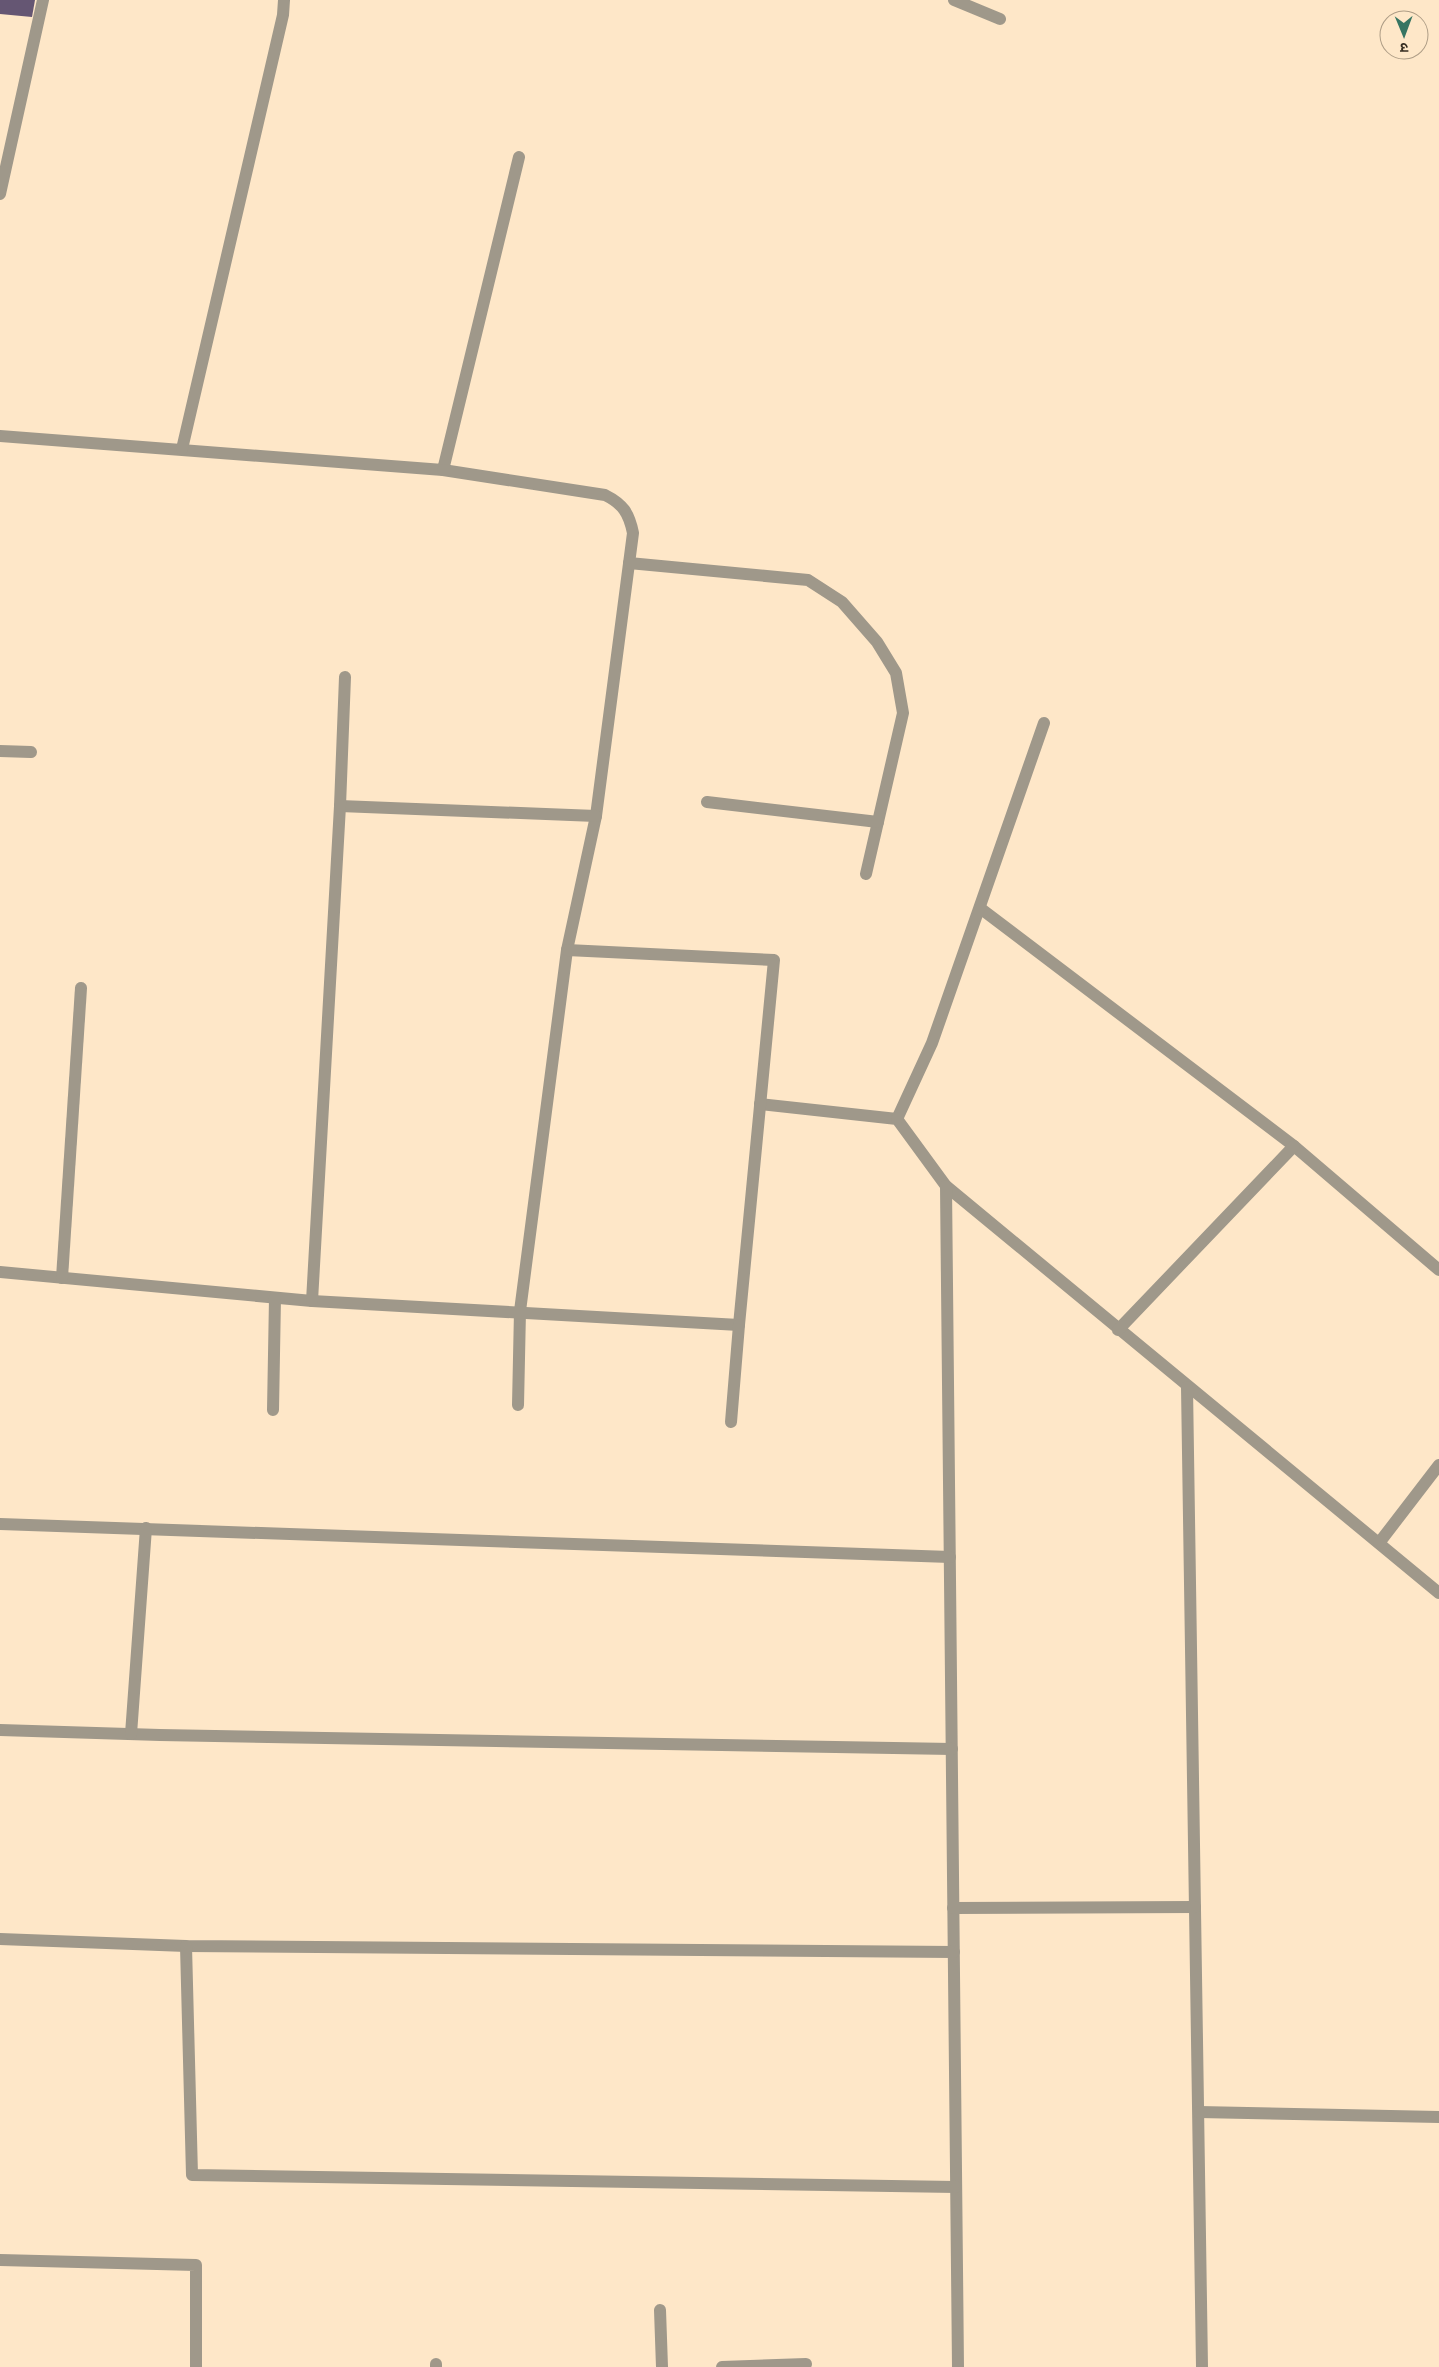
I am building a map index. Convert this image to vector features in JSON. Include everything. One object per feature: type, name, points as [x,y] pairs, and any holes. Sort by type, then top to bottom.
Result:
[{"type":"street","points":[[0,194],[43,0]]},
{"type":"street","points":[[182,450],[283,16],[284,0]]},
{"type":"street","points":[[954,0],[1000,19]]},
{"type":"street","points":[[443,470],[519,157]]},
{"type":"street","points":[[0,436],[443,470],[605,495],[617,501],[630,517],[633,533],[596,816],[567,950],[520,1311],[518,1405]]},
{"type":"street","points":[[629,563],[808,580],[842,602],[877,642],[896,673],[903,713],[866,874]]},
{"type":"street","points":[[312,1301],[340,806],[345,677]]},
{"type":"street","points":[[897,1119],[932,1043],[1044,723]]},
{"type":"street","points":[[0,751],[31,752]]},
{"type":"street","points":[[707,802],[878,822]]},
{"type":"street","points":[[340,806],[596,816]]},
{"type":"street","points":[[980,908],[1294,1146],[1439,1270]]},
{"type":"street","points":[[567,950],[774,960],[731,1422]]},
{"type":"street","points":[[62,1278],[81,988]]},
{"type":"street","points":[[760,1104],[897,1119],[946,1186],[1187,1387],[1439,1593]]},
{"type":"street","points":[[1118,1330],[1294,1146]]},
{"type":"street","points":[[946,1186],[958,2367]]},
{"type":"street","points":[[0,1272],[312,1301],[520,1311],[739,1325]]},
{"type":"street","points":[[273,1410],[275,1298]]},
{"type":"street","points":[[1187,1387],[1202,2367]]},
{"type":"street","points":[[1379,1543],[1439,1465]]},
{"type":"street","points":[[0,1524],[950,1557]]},
{"type":"street","points":[[131,1734],[146,1528]]},
{"type":"street","points":[[0,1730],[131,1734],[952,1748]]},
{"type":"street","points":[[953,1908],[1195,1907]]},
{"type":"street","points":[[0,1939],[186,1946],[954,1952]]},
{"type":"street","points":[[186,1946],[192,2175],[956,2187]]},
{"type":"street","points":[[1199,2112],[1439,2117]]},
{"type":"street","points":[[0,2260],[196,2265],[196,2367]]},
{"type":"street","points":[[660,2310],[662,2367]]},
{"type":"street","points":[[722,2367],[806,2364]]},
{"type":"building","points":[[0,0],[35,0],[32,17],[0,14]]}]
